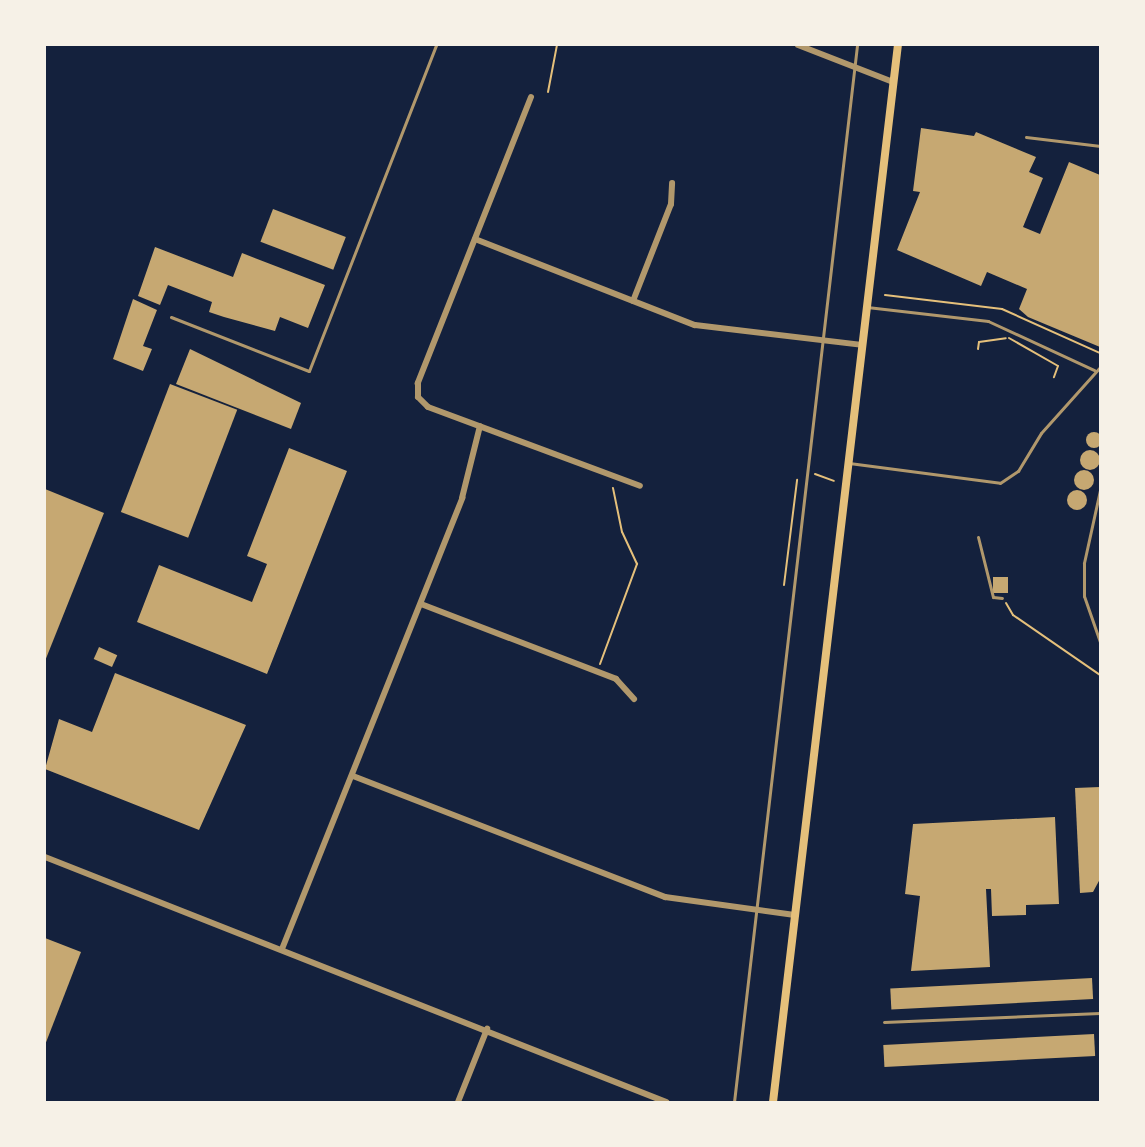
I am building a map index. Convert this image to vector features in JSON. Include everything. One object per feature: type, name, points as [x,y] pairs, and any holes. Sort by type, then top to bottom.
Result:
[{"type":"main road","points":[[773,1102],[898,45]]},
{"type":"street","points":[[798,45],[893,82]]},
{"type":"street","points":[[531,97],[417,390],[428,407],[640,486]]},
{"type":"street","points":[[633,301],[671,204],[672,183]]},
{"type":"street","points":[[475,239],[701,327],[862,345]]},
{"type":"street","points":[[282,949],[462,498],[480,426]]},
{"type":"street","points":[[421,604],[616,679],[634,699]]},
{"type":"street","points":[[352,776],[665,897],[795,915]]},
{"type":"street","points":[[45,857],[487,1029],[666,1102]]},
{"type":"street","points":[[458,1102],[487,1029]]},
{"type":"lane","points":[[171,317],[309,371],[436,45]]},
{"type":"lane","points":[[734,1102],[857,45]]},
{"type":"lane","points":[[1026,137],[1100,146]]},
{"type":"lane","points":[[866,307],[988,321],[1094,370]]},
{"type":"lane","points":[[847,462],[1000,483],[1018,471],[1094,370],[1100,367]]},
{"type":"lane","points":[[1100,490],[1084,563],[1084,596],[1100,642]]},
{"type":"lane","points":[[978,537],[993,597],[1002,598]]},
{"type":"lane","points":[[884,1022],[1100,1013]]},
{"type":"path","points":[[548,92],[556,45]]},
{"type":"path","points":[[978,349],[979,342],[1009,338]]},
{"type":"path","points":[[807,473],[834,481]]},
{"type":"path","points":[[784,585],[798,480]]},
{"type":"path","points":[[597,672],[637,564],[621,532],[614,488]]},
{"type":"path","points":[[1002,598],[1013,615],[1100,675]]},
{"type":"building","points":[[921,128],[974,136],[976,132],[1036,157],[1029,172],[1043,178],[1023,227],[1040,234],[1069,162],[1100,175],[1100,347],[1028,317],[1019,309],[1027,289],[987,272],[981,286],[897,250],[920,192],[913,191]]},
{"type":"building","points":[[273,209],[346,237],[333,270],[260,242]]},
{"type":"building","points":[[155,247],[233,277],[242,253],[325,285],[308,328],[280,317],[275,331],[209,312],[212,302],[168,285],[160,305],[138,296]]},
{"type":"building","points":[[133,299],[157,310],[143,346],[152,349],[143,371],[113,359]]},
{"type":"building","points":[[190,349],[301,403],[291,429],[176,384]]},
{"type":"building","points":[[170,384],[237,410],[188,538],[121,512]]},
{"type":"building","points":[[1091,432],[1097,432],[1102,440],[1100,446],[1091,448],[1086,443],[1086,437]]},
{"type":"building","points":[[289,448],[347,471],[267,674],[137,622],[159,565],[252,602],[267,564],[247,556]]},
{"type":"building","points":[[1090,450],[1097,453],[1100,460],[1097,467],[1090,470],[1083,467],[1080,460],[1083,453]]},
{"type":"building","points":[[1084,470],[1091,473],[1094,480],[1091,487],[1084,490],[1077,487],[1074,480],[1077,473]]},
{"type":"building","points":[[45,489],[104,513],[45,661]]},
{"type":"building","points":[[1077,490],[1084,493],[1087,500],[1084,507],[1077,510],[1070,507],[1067,500],[1070,493]]},
{"type":"building","points":[[993,577],[1008,577],[1008,593],[993,593]]},
{"type":"building","points":[[99,647],[117,655],[112,667],[94,659]]},
{"type":"building","points":[[115,673],[246,725],[199,830],[45,769],[59,719],[92,732]]},
{"type":"building","points":[[1100,787],[1100,879],[1093,892],[1080,893],[1075,788]]},
{"type":"building","points":[[1055,817],[1059,904],[1026,905],[1026,915],[992,916],[991,889],[986,889],[990,967],[911,971],[920,896],[905,894],[913,824]]},
{"type":"building","points":[[45,938],[81,952],[45,1045]]},
{"type":"building","points":[[1092,978],[1093,999],[891,1010],[890,989]]},
{"type":"building","points":[[1094,1034],[1095,1056],[884,1067],[883,1045]]}]
